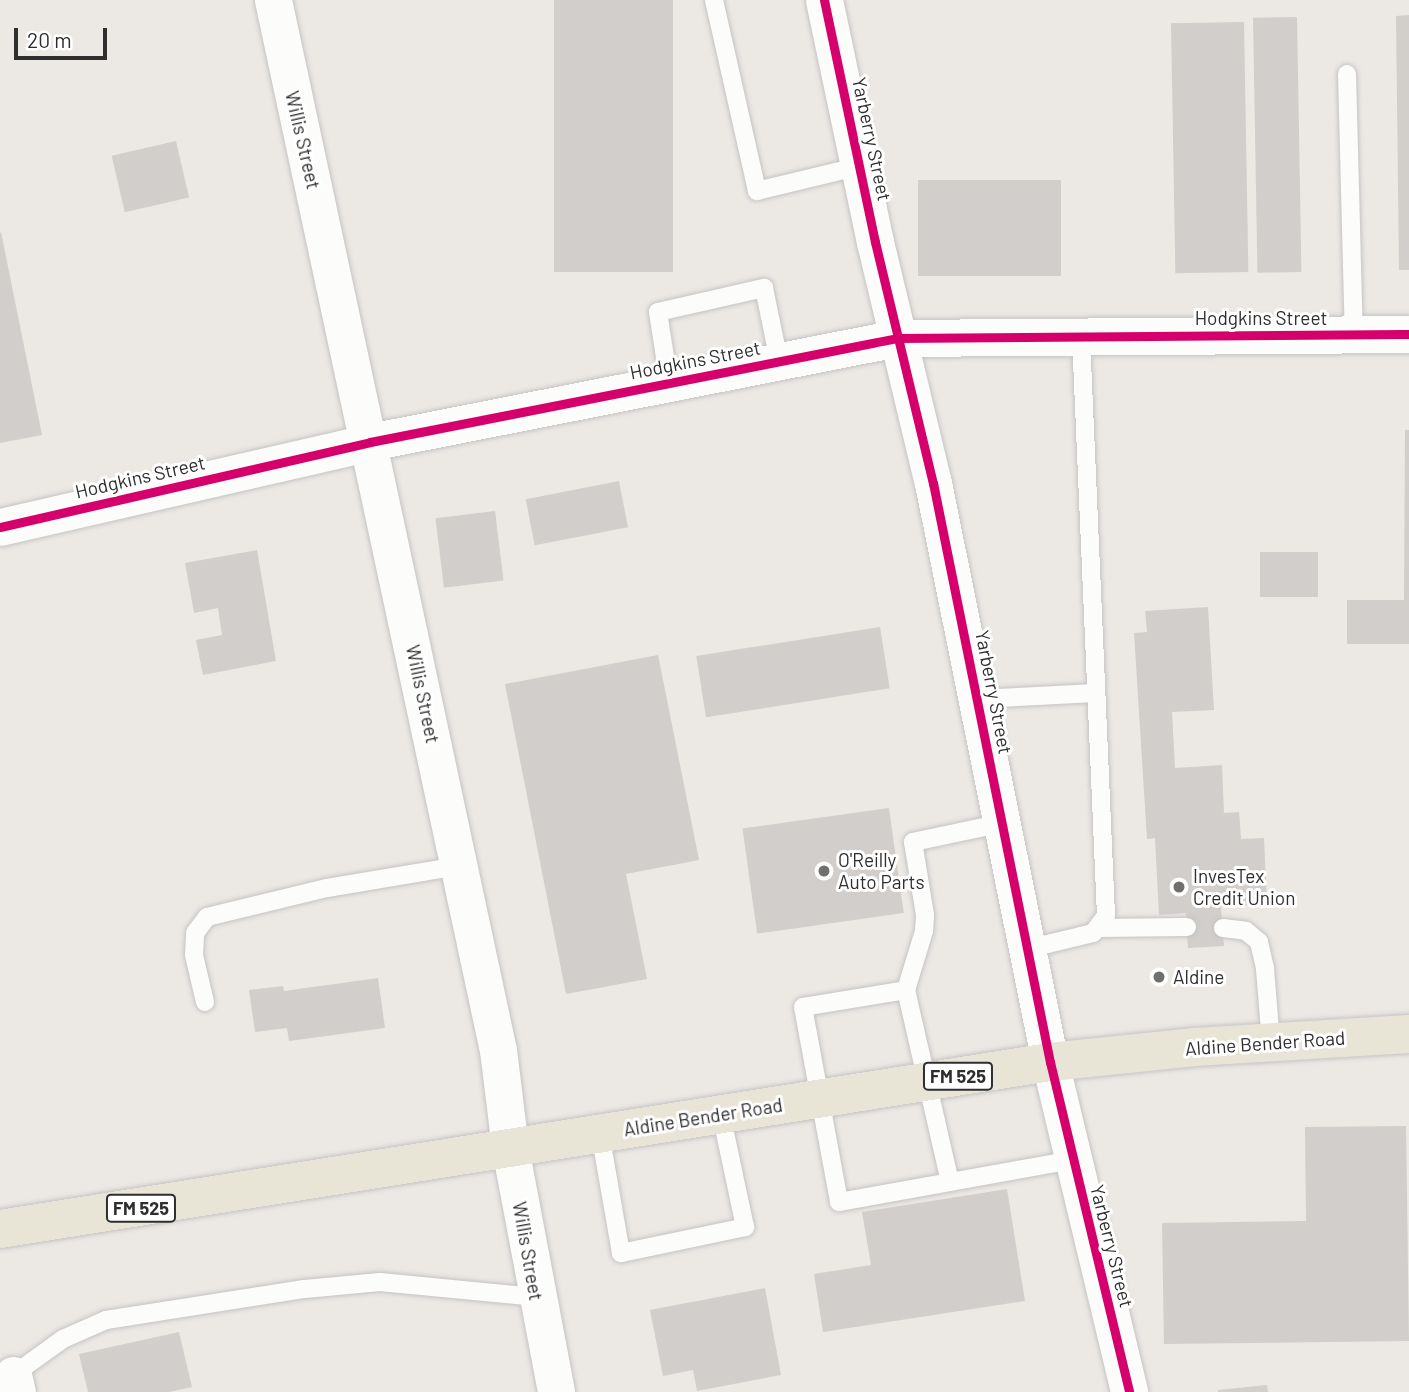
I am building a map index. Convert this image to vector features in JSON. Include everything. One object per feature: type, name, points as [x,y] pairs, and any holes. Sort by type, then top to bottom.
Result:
[{"type":"main road","name":"Aldine Bender Road","points":[[0,1229],[1050,1062],[1271,1042],[1409,1034]]},
{"type":"street","name":"Willis Street","points":[[273,0],[370,442],[498,1050],[510,1148],[556,1392]]},
{"type":"street","name":"Yarberry Street","points":[[824,0],[897,338],[933,482],[1050,1062],[1129,1392]]},
{"type":"street","name":"Hodgkins Street","points":[[0,527],[370,442],[897,338],[1409,334]]},
{"type":"lane","points":[[714,0],[757,191],[860,166]]},
{"type":"lane","points":[[1347,74],[1354,335]]},
{"type":"lane","points":[[669,383],[658,312],[764,288],[779,361]]},
{"type":"lane","points":[[1027,950],[1093,933],[1106,916],[1081,336]]},
{"type":"lane","points":[[978,699],[1096,693]]},
{"type":"lane","points":[[950,1182],[906,990],[924,931],[925,915],[913,842],[1003,823]]},
{"type":"lane","points":[[205,1002],[194,955],[195,933],[207,917],[327,888],[459,866]]},
{"type":"lane","points":[[1097,928],[1187,927]]},
{"type":"lane","points":[[1223,928],[1246,931],[1259,942],[1265,969],[1271,1042]]},
{"type":"lane","points":[[906,990],[803,1007],[839,1202],[1073,1160]]},
{"type":"lane","points":[[600,1133],[621,1253],[745,1227],[720,1114]]},
{"type":"lane","points":[[15,1383],[63,1339],[106,1320],[305,1289],[380,1282],[537,1297]]},
{"type":"building","points":[[554,0],[673,0],[673,272],[554,272]]},
{"type":"building","points":[[1409,15],[1409,270],[1399,270],[1396,16]]},
{"type":"building","points":[[1297,17],[1301,272],[1257,273],[1253,18]]},
{"type":"building","points":[[1244,22],[1248,272],[1175,273],[1171,23]]},
{"type":"building","points":[[176,141],[189,198],[125,212],[112,156]]},
{"type":"building","points":[[918,180],[1061,180],[1061,276],[918,276]]},
{"type":"building","points":[[0,233],[42,435],[0,443]]},
{"type":"building","points":[[1405,430],[1409,430],[1409,644],[1347,644],[1347,600],[1404,600]]},
{"type":"building","points":[[619,481],[628,527],[535,545],[526,499]]},
{"type":"building","points":[[495,511],[504,580],[444,588],[435,518]]},
{"type":"building","points":[[257,550],[276,661],[203,675],[196,640],[222,635],[218,608],[194,613],[185,563]]},
{"type":"building","points":[[1260,552],[1318,552],[1318,597],[1260,597]]},
{"type":"building","points":[[1208,607],[1214,710],[1172,712],[1175,768],[1222,765],[1224,813],[1239,812],[1241,839],[1264,838],[1267,904],[1221,907],[1224,946],[1188,948],[1186,913],[1159,915],[1155,838],[1147,839],[1134,633],[1147,632],[1145,611]]},
{"type":"building","points":[[880,627],[890,688],[706,717],[696,656]]},
{"type":"building","points":[[658,655],[699,860],[626,874],[647,979],[566,994],[505,684]]},
{"type":"building","name":"O'Reilly Auto Parts","points":[[889,808],[904,913],[757,934],[742,829]]},
{"type":"building","points":[[378,978],[385,1028],[289,1041],[287,1028],[255,1032],[249,990],[283,986],[284,991]]},
{"type":"building","points":[[1406,1126],[1409,1341],[1164,1344],[1162,1223],[1306,1221],[1305,1127]]},
{"type":"building","points":[[1007,1189],[1025,1301],[823,1332],[814,1274],[871,1265],[862,1212]]},
{"type":"building","points":[[765,1288],[781,1375],[697,1391],[693,1370],[663,1376],[650,1310]]},
{"type":"building","points":[[179,1332],[192,1387],[169,1392],[88,1392],[79,1354]]},
{"type":"building","points":[[1267,1385],[1268,1392],[1218,1392],[1218,1390]]},
{"type":"cycle path","points":[[824,0],[875,242],[933,483],[1050,1062],[1129,1392]]},
{"type":"cycle path","points":[[0,527],[370,442],[897,338],[1409,334]]},
{"type":"place","name":"O'Reilly Auto Parts","points":[[824,871]]},
{"type":"place","name":"InvesTex Credit Union","points":[[1179,887]]},
{"type":"place","name":"Aldine","points":[[1159,977]]}]
